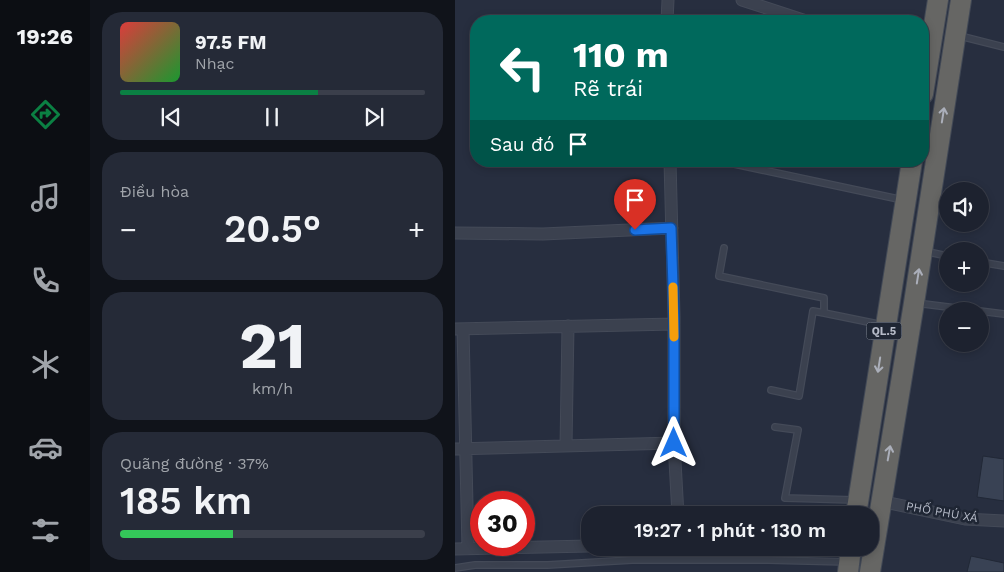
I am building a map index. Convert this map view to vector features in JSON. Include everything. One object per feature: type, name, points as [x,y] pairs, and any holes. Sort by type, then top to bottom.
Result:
[{"type":"highway","points":[[929,42],[938,0]]},
{"type":"highway","name":"QL.5","points":[[870,572],[961,0]]},
{"type":"highway","name":"QL.5","points":[[857,506],[911,167]]},
{"type":"highway","points":[[864,506],[881,501]]},
{"type":"street","points":[[667,15],[668,0]]},
{"type":"street","points":[[742,0],[788,15]]},
{"type":"street","points":[[670,167],[674,324],[674,443],[678,506]]},
{"type":"street","points":[[455,233],[543,234],[671,228]]},
{"type":"street","points":[[468,549],[460,448],[459,329],[674,324]]},
{"type":"street","points":[[566,446],[568,326]]},
{"type":"street","points":[[460,448],[674,443]]},
{"type":"street","name":"PHỐ PHÚ XÁ","points":[[881,501],[965,519],[1004,520]]},
{"type":"street","points":[[455,549],[581,546]]},
{"type":"lane","points":[[955,35],[1004,47]]},
{"type":"lane","points":[[749,167],[905,200]]},
{"type":"lane","points":[[724,248],[719,276],[825,298],[824,314]]},
{"type":"lane","points":[[922,251],[939,254]]},
{"type":"lane","points":[[989,264],[1004,266]]},
{"type":"lane","points":[[914,303],[1004,314]]},
{"type":"lane","points":[[771,390],[799,396],[813,311],[885,326]]},
{"type":"lane","points":[[775,427],[798,430],[785,498],[843,506]]},
{"type":"lane","points":[[455,568],[475,565],[548,565],[632,560],[849,561]]},
{"type":"building","points":[[983,456],[1004,459],[1004,501],[977,497]]},
{"type":"building","points":[[971,556],[1004,563],[1004,572],[967,572]]},
{"type":"slow traffic","points":[[673,287],[674,337]]},
{"type":"route","points":[[635,230],[671,228],[674,316],[674,443]]}]
